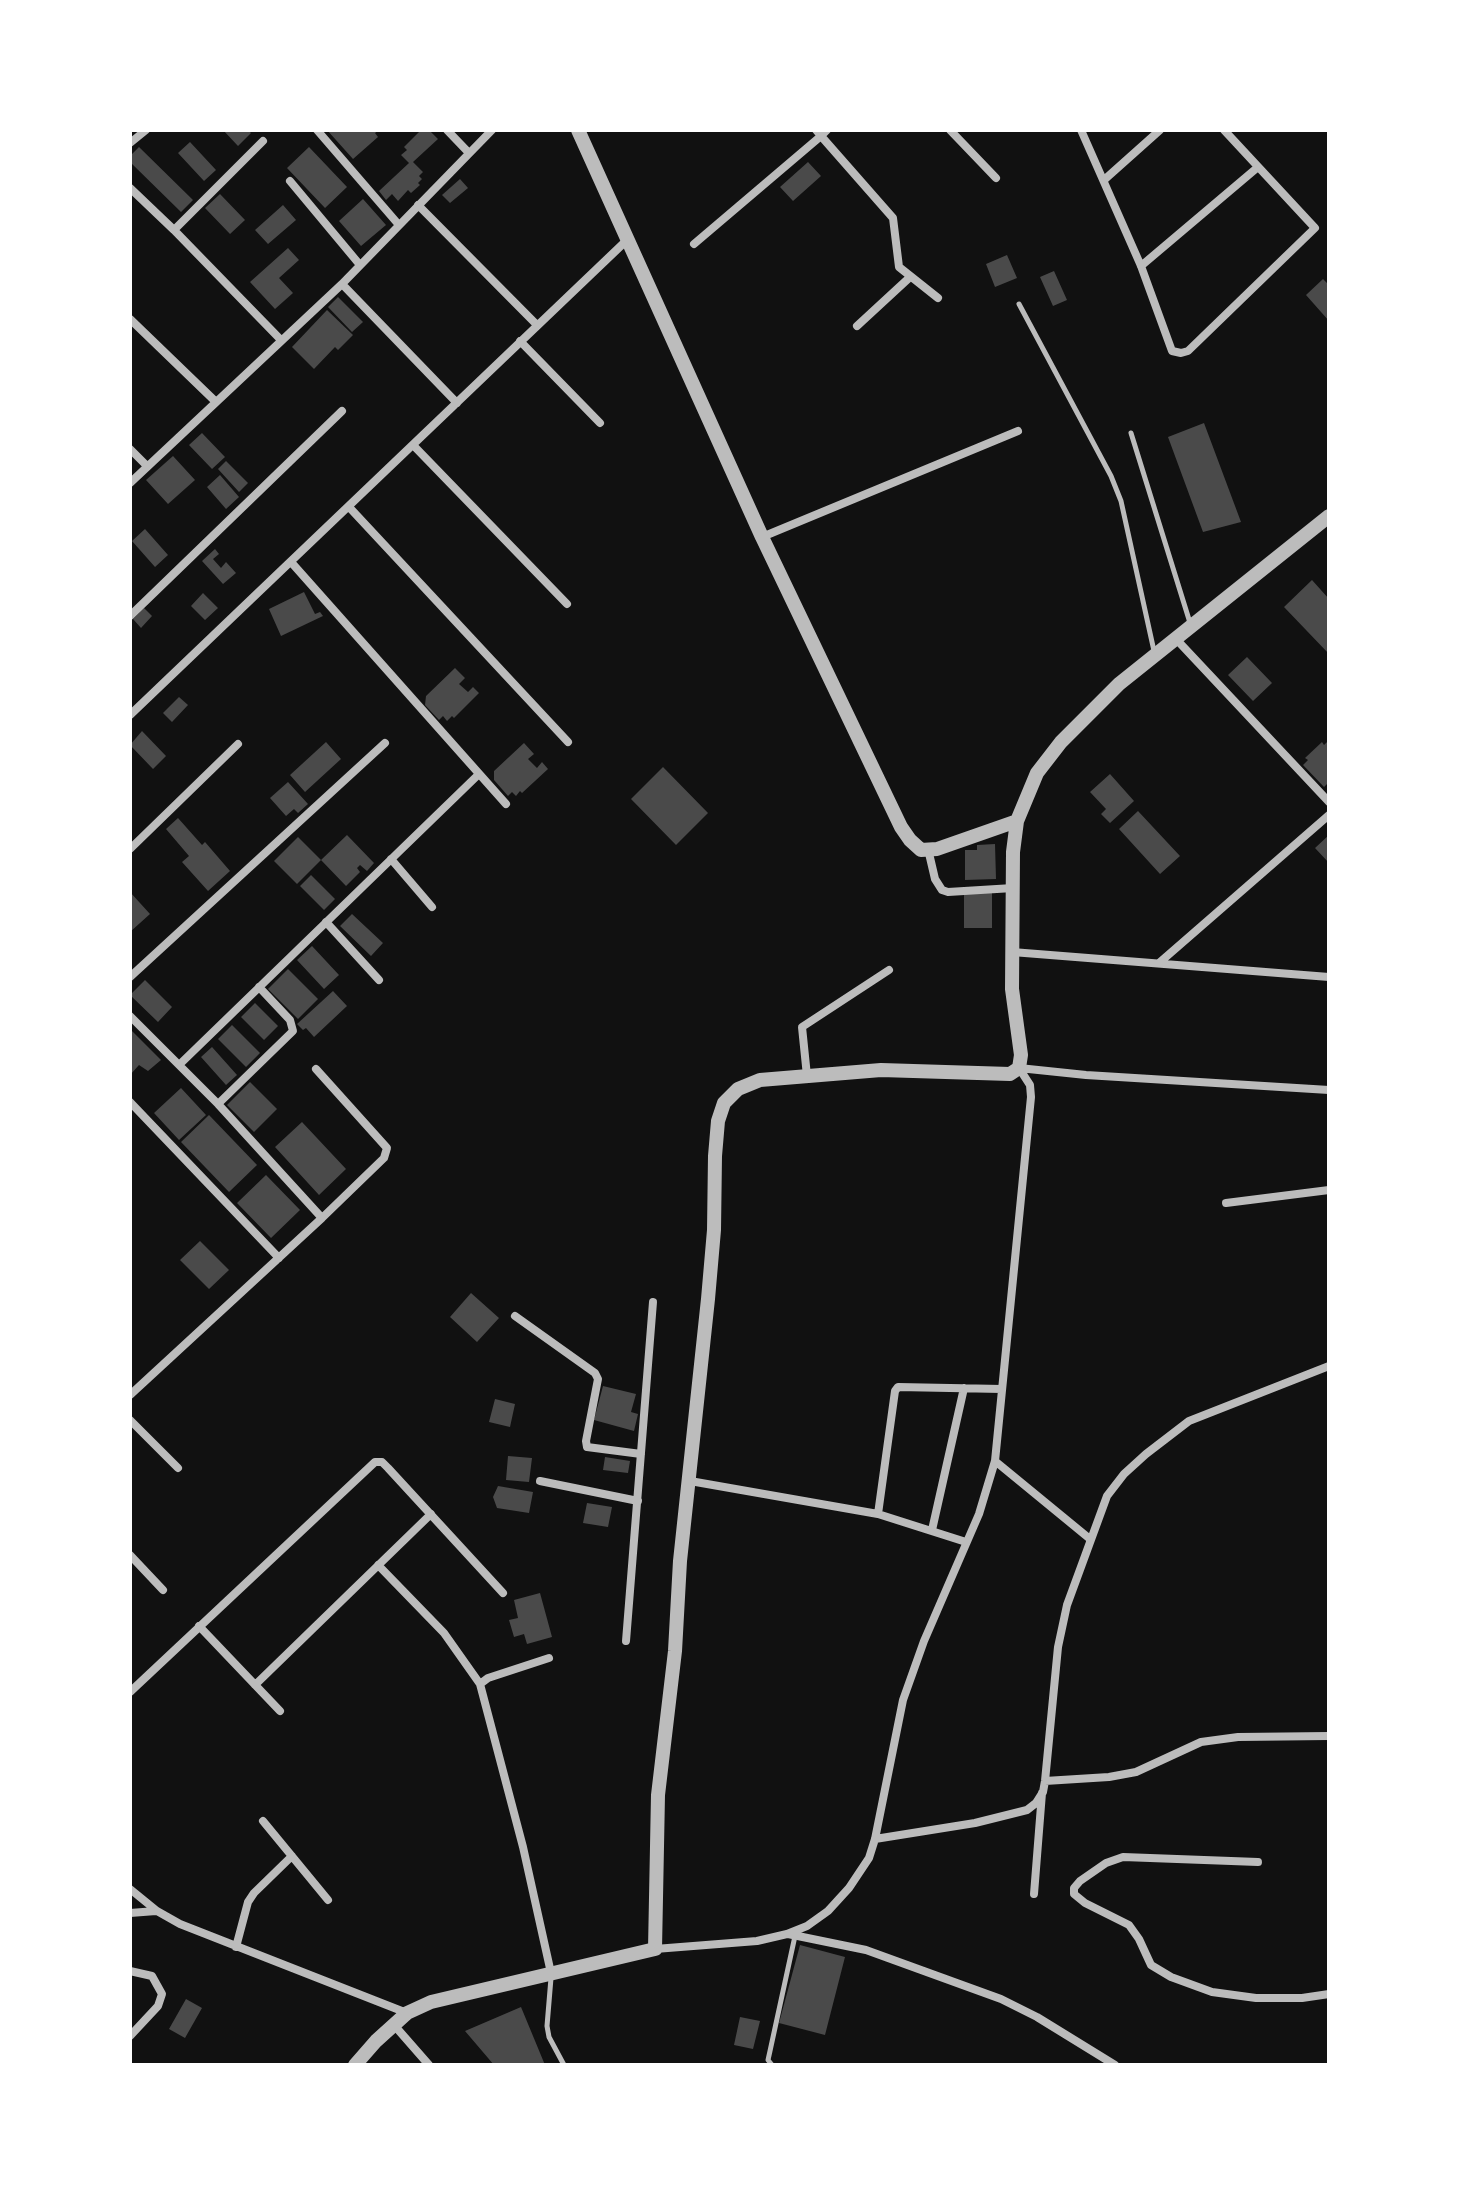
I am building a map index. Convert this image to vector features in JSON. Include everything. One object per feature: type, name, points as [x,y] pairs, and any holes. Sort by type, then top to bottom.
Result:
[{"type":"street","points":[[130,143],[146,130]]},
{"type":"street","points":[[317,130],[399,225]]},
{"type":"street","points":[[447,130],[469,153]]},
{"type":"street","points":[[130,483],[342,284],[492,130]]},
{"type":"street","points":[[578,130],[762,537],[901,827],[921,850],[937,849],[1017,821]]},
{"type":"street","points":[[950,130],[996,178]]},
{"type":"street","points":[[1081,130],[1141,266],[1172,351],[1181,353],[1188,351],[1315,228],[1224,130]]},
{"type":"street","points":[[1104,180],[1160,130]]},
{"type":"street","points":[[694,244],[821,132],[893,218],[899,267],[938,298]]},
{"type":"street","points":[[174,230],[263,141]]},
{"type":"street","points":[[1141,266],[1258,167]]},
{"type":"street","points":[[290,181],[360,265]]},
{"type":"street","points":[[130,188],[281,340]]},
{"type":"street","points":[[418,205],[537,325]]},
{"type":"street","points":[[130,715],[627,240]]},
{"type":"street","points":[[857,326],[909,278]]},
{"type":"street","points":[[342,284],[457,403]]},
{"type":"street","points":[[130,319],[216,402]]},
{"type":"street","points":[[520,341],[600,423]]},
{"type":"street","points":[[130,616],[342,411]]},
{"type":"street","points":[[762,537],[1018,431]]},
{"type":"street","points":[[413,445],[567,604]]},
{"type":"street","points":[[130,449],[147,466]]},
{"type":"street","points":[[349,507],[568,742]]},
{"type":"street","points":[[792,1935],[838,1900],[862,1871],[875,1839],[903,1700],[924,1641],[988,1489],[995,1461],[1031,1097],[1030,1085],[1019,1068],[1021,1055],[1012,989],[1017,821],[1037,773],[1061,742],[1119,684],[1329,516]]},
{"type":"street","points":[[291,562],[506,804]]},
{"type":"street","points":[[1176,639],[1329,802]]},
{"type":"street","points":[[130,977],[385,743]]},
{"type":"street","points":[[130,849],[238,744]]},
{"type":"street","points":[[179,1065],[479,774]]},
{"type":"street","points":[[1159,963],[1329,815]]},
{"type":"street","points":[[928,849],[935,879],[942,890],[1013,888]]},
{"type":"street","points":[[391,859],[432,907]]},
{"type":"street","points":[[326,922],[379,980]]},
{"type":"street","points":[[1012,952],[1329,977]]},
{"type":"street","points":[[807,1076],[802,1027],[889,970]]},
{"type":"street","points":[[218,1104],[293,1031],[290,1020],[259,987]]},
{"type":"street","points":[[130,1016],[218,1104],[322,1218]]},
{"type":"street","points":[[655,1949],[658,1795],[712,1262],[718,1121],[724,1103],[738,1089],[760,1080],[881,1070],[1010,1074],[1019,1068],[1329,1090]]},
{"type":"street","points":[[130,1395],[384,1158],[387,1148],[316,1069]]},
{"type":"street","points":[[130,1102],[279,1258]]},
{"type":"street","points":[[1226,1203],[1329,1190]]},
{"type":"street","points":[[626,1641],[653,1302]]},
{"type":"street","points":[[515,1316],[595,1373],[598,1379],[587,1447],[641,1454]]},
{"type":"street","points":[[1034,1894],[1058,1647],[1067,1605],[1107,1496],[1124,1474],[1166,1436],[1206,1412],[1329,1366]]},
{"type":"street","points":[[878,1514],[895,1391],[902,1385],[1002,1389]]},
{"type":"street","points":[[932,1530],[964,1388]]},
{"type":"street","points":[[130,1420],[178,1468]]},
{"type":"street","points":[[995,1461],[1090,1539]]},
{"type":"street","points":[[130,1692],[375,1462],[382,1462],[503,1593]]},
{"type":"street","points":[[540,1481],[638,1501]]},
{"type":"street","points":[[690,1481],[878,1514],[966,1542]]},
{"type":"street","points":[[255,1685],[431,1514]]},
{"type":"street","points":[[130,1555],[163,1590]]},
{"type":"street","points":[[378,1565],[444,1633],[480,1684],[523,1847],[551,1973]]},
{"type":"street","points":[[199,1626],[280,1711]]},
{"type":"street","points":[[480,1684],[488,1678],[549,1658]]},
{"type":"street","points":[[1045,1781],[1123,1776],[1187,1747],[1216,1740],[1329,1736]]},
{"type":"street","points":[[875,1839],[975,1823],[1027,1810],[1043,1792]]},
{"type":"street","points":[[263,1821],[328,1900]]},
{"type":"street","points":[[236,1947],[248,1902],[292,1856]]},
{"type":"street","points":[[1258,1862],[1123,1857],[1106,1863],[1080,1881],[1074,1888],[1074,1894],[1129,1925],[1151,1965],[1171,1977],[1212,1992],[1256,1998],[1302,1998],[1329,1994]]},
{"type":"street","points":[[130,1889],[157,1911],[236,1947],[407,2013]]},
{"type":"street","points":[[130,1913],[157,1911]]},
{"type":"street","points":[[355,2065],[407,2013],[462,1993],[655,1949],[757,1941],[792,1935],[866,1950],[1001,1999],[1037,2017],[1115,2065]]},
{"type":"street","points":[[130,1971],[152,1976],[162,1994],[158,2006],[130,2036]]},
{"type":"street","points":[[394,2025],[429,2065]]},
{"type":"lane","points":[[1019,304],[1111,476],[1121,501],[1155,656]]},
{"type":"lane","points":[[1131,433],[1191,627]]},
{"type":"lane","points":[[772,2065],[768,2060],[792,1935]]},
{"type":"lane","points":[[551,1973],[547,2026],[549,2037],[564,2065]]},
{"type":"building","points":[[223,130],[248,130],[251,133],[238,146]]},
{"type":"building","points":[[327,130],[379,130],[375,133],[378,137],[353,159]]},
{"type":"building","points":[[421,130],[429,130],[438,139],[413,162],[423,172],[419,176],[422,179],[418,183],[420,185],[411,193],[408,190],[398,201],[392,194],[386,200],[379,191],[409,163],[401,155],[407,150],[404,147]]},
{"type":"building","points":[[190,142],[216,170],[204,181],[178,153]]},
{"type":"building","points":[[139,147],[193,200],[181,212],[130,162],[130,156]]},
{"type":"building","points":[[309,147],[347,187],[325,208],[287,168]]},
{"type":"building","points":[[808,162],[821,176],[793,201],[780,187]]},
{"type":"building","points":[[460,179],[468,188],[450,203],[442,195]]},
{"type":"building","points":[[220,194],[245,220],[230,234],[205,208]]},
{"type":"building","points":[[363,199],[386,225],[361,246],[339,221]]},
{"type":"building","points":[[283,205],[296,220],[268,244],[255,230]]},
{"type":"building","points":[[288,248],[299,260],[279,278],[293,293],[275,309],[250,282]]},
{"type":"building","points":[[1007,255],[1017,278],[995,287],[986,264]]},
{"type":"building","points":[[1054,271],[1067,300],[1053,306],[1040,277]]},
{"type":"building","points":[[1323,279],[1329,285],[1329,321],[1306,295]]},
{"type":"building","points":[[338,297],[363,322],[352,332],[328,307]]},
{"type":"building","points":[[327,310],[353,335],[338,350],[335,347],[314,369],[292,347]]},
{"type":"building","points":[[1204,423],[1241,522],[1203,532],[1168,437]]},
{"type":"building","points":[[202,433],[225,457],[212,469],[189,445]]},
{"type":"building","points":[[173,456],[195,480],[168,504],[146,480]]},
{"type":"building","points":[[226,461],[248,483],[239,492],[218,469]]},
{"type":"building","points":[[220,475],[239,497],[226,509],[207,487]]},
{"type":"building","points":[[145,529],[168,555],[155,567],[132,541]]},
{"type":"building","points":[[215,549],[219,554],[213,559],[221,568],[226,562],[236,573],[223,584],[202,561]]},
{"type":"building","points":[[1312,580],[1329,599],[1329,654],[1284,607]]},
{"type":"building","points":[[304,592],[315,614],[320,612],[323,616],[281,636],[269,609]]},
{"type":"building","points":[[203,593],[218,608],[205,620],[191,606]]},
{"type":"building","points":[[144,608],[152,616],[141,628],[133,619]]},
{"type":"building","points":[[1247,657],[1272,683],[1253,701],[1228,675]]},
{"type":"building","points":[[455,668],[465,678],[459,684],[468,692],[473,687],[479,693],[454,718],[452,716],[447,721],[443,716],[439,720],[425,705],[426,696]]},
{"type":"building","points":[[179,697],[188,705],[172,722],[163,713]]},
{"type":"building","points":[[142,731],[166,756],[153,769],[130,745]]},
{"type":"building","points":[[1329,740],[1329,782],[1324,787],[1303,765],[1308,760],[1305,758],[1322,742],[1324,745]]},
{"type":"building","points":[[326,742],[341,759],[305,792],[290,775]]},
{"type":"building","points":[[524,743],[534,754],[528,759],[537,768],[542,762],[548,769],[522,793],[520,791],[516,796],[512,792],[508,796],[494,780],[494,771]]},
{"type":"building","points":[[663,767],[708,813],[676,845],[631,799]]},
{"type":"building","points":[[1110,774],[1134,801],[1110,823],[1101,814],[1106,809],[1090,792]]},
{"type":"building","points":[[288,782],[308,804],[298,813],[294,809],[286,816],[270,798]]},
{"type":"building","points":[[1138,811],[1180,856],[1160,874],[1119,829]]},
{"type":"building","points":[[178,818],[202,845],[205,842],[230,871],[208,891],[182,862],[189,856],[166,829]]},
{"type":"building","points":[[347,835],[374,863],[367,871],[360,865],[357,868],[360,872],[346,886],[321,860]]},
{"type":"building","points":[[1329,835],[1329,863],[1315,848]]},
{"type":"building","points":[[298,837],[321,860],[297,884],[274,861]]},
{"type":"building","points":[[995,844],[996,879],[965,880],[965,850],[977,850],[977,845]]},
{"type":"building","points":[[311,875],[335,899],[324,910],[300,886]]},
{"type":"building","points":[[130,892],[150,914],[130,932]]},
{"type":"building","points":[[964,892],[992,892],[992,928],[964,928]]},
{"type":"building","points":[[352,914],[383,943],[371,956],[340,926]]},
{"type":"building","points":[[312,946],[339,975],[324,989],[297,960]]},
{"type":"building","points":[[288,969],[318,999],[298,1019],[268,989]]},
{"type":"building","points":[[145,980],[172,1007],[158,1022],[130,995]]},
{"type":"building","points":[[333,991],[347,1006],[314,1037],[297,1024]]},
{"type":"building","points":[[255,1003],[278,1026],[264,1040],[241,1017]]},
{"type":"building","points":[[232,1025],[260,1053],[246,1067],[218,1039]]},
{"type":"building","points":[[130,1029],[161,1060],[148,1071],[139,1065],[130,1075]]},
{"type":"building","points":[[212,1047],[237,1075],[226,1085],[201,1057]]},
{"type":"building","points":[[250,1082],[277,1109],[254,1132],[227,1105]]},
{"type":"building","points":[[181,1088],[206,1115],[179,1140],[154,1113]]},
{"type":"building","points":[[209,1115],[257,1165],[229,1192],[181,1142]]},
{"type":"building","points":[[302,1122],[346,1169],[319,1195],[275,1147]]},
{"type":"building","points":[[266,1175],[300,1210],[271,1238],[237,1203]]},
{"type":"building","points":[[200,1241],[229,1270],[209,1289],[180,1260]]},
{"type":"building","points":[[471,1293],[499,1318],[477,1342],[450,1317]]},
{"type":"building","points":[[603,1386],[636,1394],[631,1412],[638,1414],[634,1431],[594,1420]]},
{"type":"building","points":[[495,1399],[515,1404],[510,1427],[489,1422]]},
{"type":"building","points":[[508,1456],[532,1458],[529,1482],[506,1480]]},
{"type":"building","points":[[605,1457],[630,1461],[628,1473],[603,1470]]},
{"type":"building","points":[[498,1486],[533,1492],[529,1513],[497,1508],[493,1497]]},
{"type":"building","points":[[587,1503],[612,1507],[608,1527],[583,1523]]},
{"type":"building","points":[[540,1593],[552,1637],[527,1644],[524,1634],[514,1637],[509,1620],[518,1618],[514,1600]]},
{"type":"building","points":[[800,1945],[845,1957],[825,2035],[779,2023]]},
{"type":"building","points":[[186,1999],[202,2008],[185,2038],[169,2029]]},
{"type":"building","points":[[521,2007],[545,2065],[494,2065],[465,2031]]},
{"type":"building","points":[[740,2017],[760,2021],[753,2049],[734,2045]]}]
